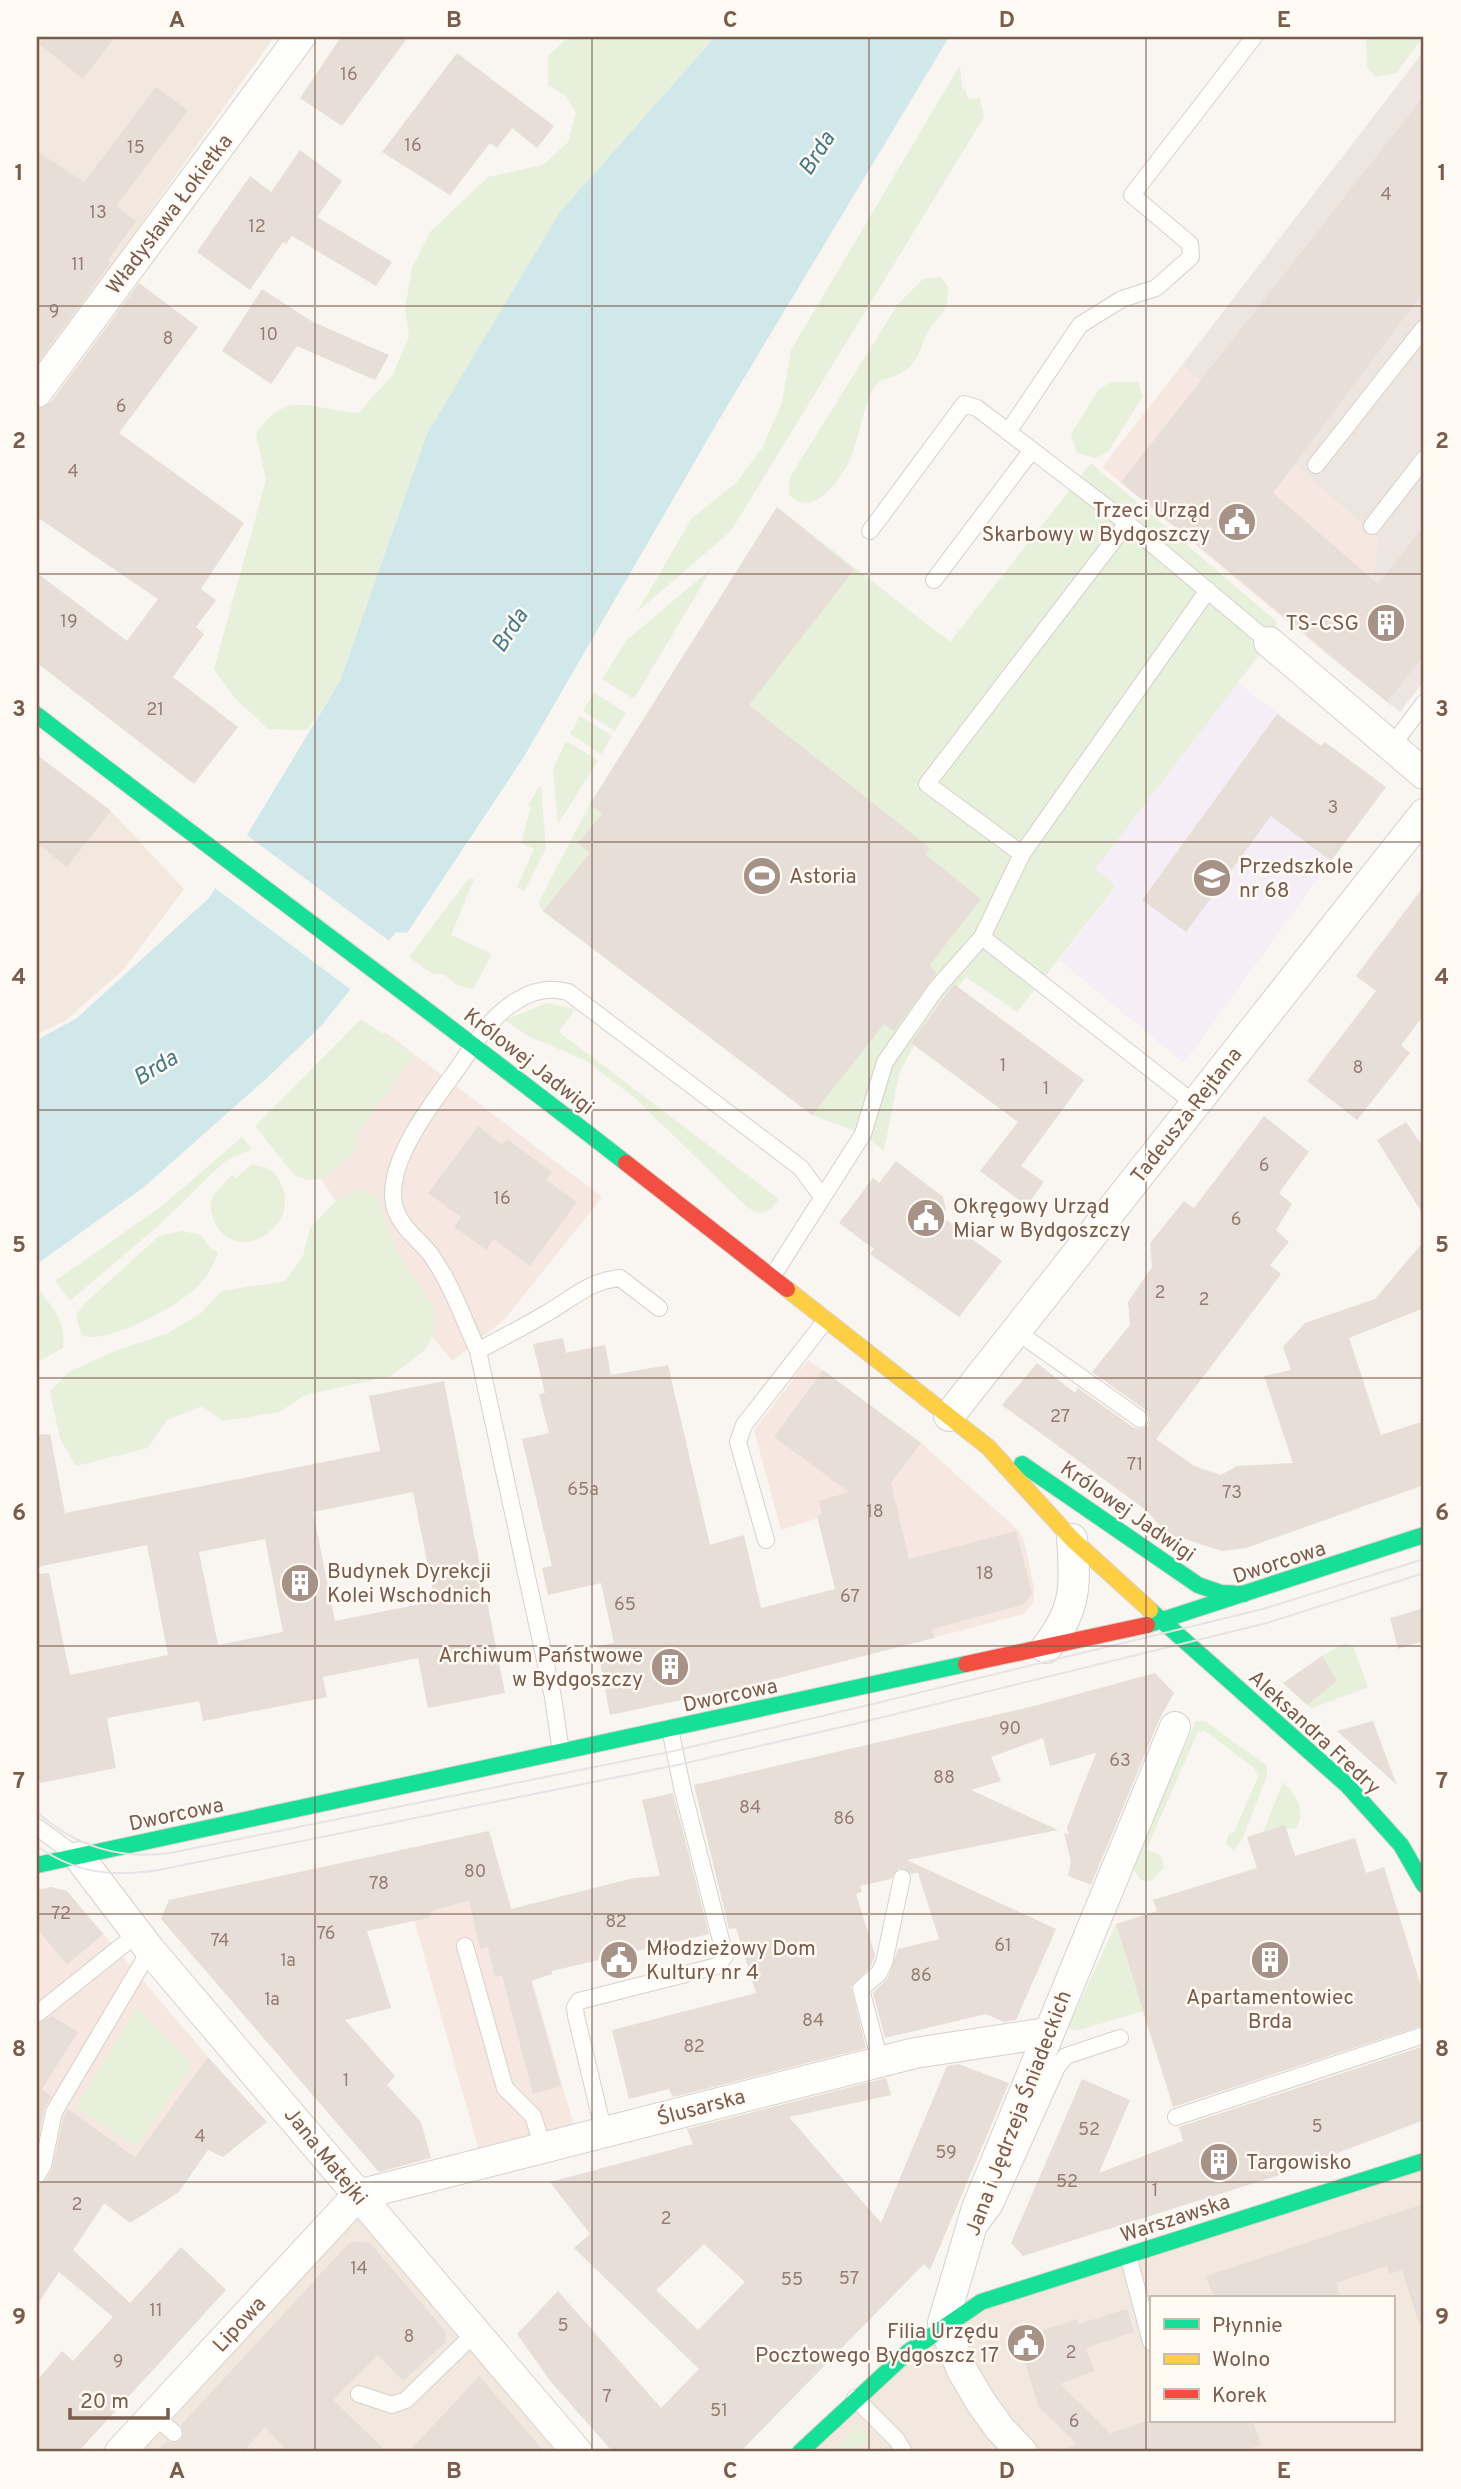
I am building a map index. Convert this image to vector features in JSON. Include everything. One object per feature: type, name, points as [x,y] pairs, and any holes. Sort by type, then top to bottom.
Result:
[{"type":"street","name":"Władysława Łokietka","points":[[37,392],[300,37]]},
{"type":"street","points":[[1269,642],[1424,774]]},
{"type":"street","name":"Królowej Jadwigi","points":[[37,715],[222,858],[414,999],[988,1447],[1072,1539],[1164,1621]]},
{"type":"street","name":"Tadeusza Rejtana","points":[[949,1416],[1424,814]]},
{"type":"street","name":"Królowej Jadwigi","points":[[988,1447],[1035,1471],[1198,1586],[1221,1593],[1246,1594]]},
{"type":"street","name":"Dworcowa","points":[[37,1865],[1164,1621],[1424,1535]]},
{"type":"street","points":[[1046,1648],[1065,1624],[1071,1601],[1074,1570],[1072,1539]]},
{"type":"street","name":"Aleksandra Fredry","points":[[1164,1621],[1347,1786],[1401,1844],[1424,1885]]},
{"type":"street","name":"Jana i Jędrzeja Śniadeckich","points":[[943,2323],[977,2208],[1175,1727]]},
{"type":"street","name":"Jana Matejki","points":[[79,1857],[144,1941],[265,2081],[474,2334],[577,2452]]},
{"type":"street","name":"Ślusarska","points":[[358,2195],[544,2150],[880,2061],[915,2053],[1048,2034]]},
{"type":"street","name":"Warszawska","points":[[943,2323],[981,2302],[1424,2161]]},
{"type":"street","name":"Lipowa","points":[[120,2452],[164,2424],[358,2195]]},
{"type":"street","points":[[800,2452],[887,2366],[943,2323],[962,2371],[979,2401],[1022,2452]]},
{"type":"lane","points":[[1008,432],[1080,326],[1122,299],[1156,288],[1191,257],[1190,244],[1132,195],[1254,37]]},
{"type":"lane","points":[[1316,465],[1424,328]]},
{"type":"lane","points":[[870,531],[964,404],[977,408],[1127,523],[1269,642]]},
{"type":"lane","points":[[934,580],[1032,450]]},
{"type":"lane","points":[[1372,526],[1424,459]]},
{"type":"lane","points":[[1022,853],[926,784],[1127,523]]},
{"type":"lane","points":[[772,1277],[863,1134],[885,1062],[936,989],[982,937],[1022,853],[1208,590]]},
{"type":"lane","points":[[1391,747],[1424,703]]},
{"type":"lane","points":[[982,937],[1195,1104]]},
{"type":"lane","points":[[561,1752],[553,1697],[478,1351],[456,1298],[430,1255],[401,1223],[394,1202],[396,1178],[411,1137],[432,1101],[490,1021],[518,999],[552,988],[568,992],[801,1168],[822,1197]]},
{"type":"lane","points":[[478,1351],[548,1312],[585,1286],[603,1279],[620,1278],[659,1308]]},
{"type":"lane","points":[[766,1540],[738,1442],[744,1425],[826,1320]]},
{"type":"lane","points":[[1016,1331],[1140,1419]]},
{"type":"lane","points":[[604,2133],[576,2016],[575,2007],[579,2001],[717,1966],[725,1956],[670,1729]]},
{"type":"lane","points":[[37,1827],[79,1857]]},
{"type":"lane","points":[[1401,1844],[1424,1847]]},
{"type":"lane","points":[[880,2061],[861,1989],[879,1973],[884,1963],[902,1878]]},
{"type":"lane","points":[[37,2014],[144,1941]]},
{"type":"lane","points":[[37,2176],[43,2165],[54,2112],[144,1941]]},
{"type":"lane","points":[[465,1946],[505,2088],[533,2116],[544,2150]]},
{"type":"lane","points":[[1176,2117],[1424,2035]]},
{"type":"lane","points":[[967,2243],[994,2207],[1057,2067],[1066,2056],[1120,2038]]},
{"type":"lane","points":[[1128,2255],[1150,2338]]},
{"type":"lane","points":[[359,2394],[392,2405],[406,2400],[474,2334]]},
{"type":"lane","points":[[855,2398],[897,2440],[904,2452]]},
{"type":"shaded area","points":[[37,37],[274,37],[37,370]]},
{"type":"shaded area","points":[[1424,51],[1424,681],[1400,712],[1324,652],[1370,595],[1379,539],[1182,365]]},
{"type":"shaded area","name":"Trzeci Urząd Skarbowy w Bydgoszczy","points":[[1182,365],[1379,539],[1370,595],[1324,652],[1102,467]]},
{"type":"shaded area","name":"Przedszkole nr 68","points":[[1237,682],[1321,746],[1331,861],[1184,1063],[1059,960],[1116,887],[1094,869]]},
{"type":"shaded area","points":[[37,755],[111,811],[184,889],[123,970],[65,1021],[37,1034]]},
{"type":"shaded area","points":[[385,1032],[602,1197],[505,1319],[452,1361],[407,1305],[299,1147]]},
{"type":"shaded area","points":[[808,1360],[921,1443],[1018,1530],[1024,1540],[1034,1588],[1034,1602],[1024,1614],[899,1647],[852,1507],[781,1530],[754,1430]]},
{"type":"shaded area","points":[[489,1831],[575,2129],[480,2154],[395,1852]]},
{"type":"shaded area","points":[[51,1887],[67,1891],[208,2057],[135,2157],[37,2305],[37,1890]]},
{"type":"shaded area","points":[[1424,2161],[1424,2452],[800,2452],[943,2323]]},
{"type":"shaded area","points":[[358,2195],[577,2452],[120,2452]]},
{"type":"green space","points":[[568,37],[715,37],[560,212],[341,679],[306,730],[268,729],[234,697],[214,669],[266,480],[256,434],[267,419],[278,410],[290,406],[313,406],[358,413],[392,376],[409,337],[405,308],[412,268],[431,231],[488,177],[543,165],[568,142],[576,113],[566,96],[548,85],[548,56]]},
{"type":"green space","points":[[1366,37],[1423,37],[1396,73],[1376,77],[1367,67]]},
{"type":"green space","points":[[960,65],[962,89],[965,89],[968,99],[980,98],[984,117],[731,531],[637,612],[692,518],[736,483],[762,448],[782,403],[791,350]]},
{"type":"green space","points":[[941,277],[948,287],[946,306],[929,330],[916,359],[907,369],[876,384],[848,464],[837,481],[814,501],[797,501],[789,494],[790,477],[898,304],[923,279]]},
{"type":"green space","points":[[1111,382],[1138,382],[1143,396],[1108,452],[1095,458],[1077,453],[1071,434],[1099,389]]},
{"type":"green space","points":[[1091,463],[1277,622],[1269,642],[1095,869],[1116,886],[1017,1012],[966,977],[916,1041],[899,1074],[884,1151],[863,1134],[812,1115],[543,911],[538,903],[590,804],[777,507],[950,642]]},
{"type":"green space","points":[[712,568],[634,699],[602,679],[627,640]]},
{"type":"green space","points":[[594,693],[626,713],[615,731],[583,711]]},
{"type":"green space","points":[[580,716],[612,736],[601,754],[570,734]]},
{"type":"green space","points":[[566,741],[598,760],[558,824],[553,769]]},
{"type":"green space","points":[[541,787],[546,849],[524,891],[517,887],[534,849],[521,843],[531,807],[528,806]]},
{"type":"green space","points":[[469,878],[474,879],[451,935],[492,954],[473,989],[457,985],[443,974],[433,974],[409,957]]},
{"type":"green space","points":[[547,1003],[575,1009],[559,1032],[779,1199],[772,1208],[761,1214],[747,1207],[635,1098],[585,1060],[528,1036],[505,1020]]},
{"type":"green space","points":[[361,1019],[414,1056],[357,1134],[355,1152],[323,1179],[307,1180],[294,1175],[255,1126]]},
{"type":"green space","points":[[242,1137],[252,1149],[225,1161],[159,1225],[70,1301],[55,1281],[162,1206]]},
{"type":"green space","points":[[251,1165],[264,1167],[274,1173],[285,1199],[282,1216],[272,1229],[259,1238],[243,1242],[228,1238],[216,1226],[210,1204],[214,1194],[232,1175],[236,1178]]},
{"type":"green space","points":[[357,1190],[376,1195],[397,1252],[435,1309],[435,1331],[425,1350],[391,1376],[305,1395],[279,1412],[223,1421],[202,1406],[167,1420],[148,1448],[76,1466],[60,1439],[50,1391],[69,1372],[117,1350],[166,1334],[200,1314],[222,1291],[285,1281],[303,1256],[310,1228],[336,1201]]},
{"type":"green space","points":[[182,1231],[201,1235],[211,1249],[218,1252],[209,1272],[199,1285],[186,1297],[140,1323],[107,1335],[81,1335],[76,1315],[84,1304],[159,1236]]},
{"type":"green space","points":[[41,1292],[61,1324],[63,1348],[37,1362],[37,1294]]},
{"type":"green space","points":[[1344,1643],[1353,1646],[1368,1687],[1312,1708],[1307,1705],[1336,1681],[1322,1656]]},
{"type":"green space","points":[[1196,1721],[1205,1721],[1267,1766],[1267,1776],[1242,1840],[1233,1850],[1226,1843],[1229,1834],[1234,1832],[1258,1777],[1254,1768],[1205,1731],[1198,1732],[1146,1850],[1161,1855],[1164,1867],[1152,1881],[1141,1880],[1132,1867]]},
{"type":"green space","points":[[1283,1782],[1298,1802],[1300,1821],[1297,1828],[1286,1829],[1285,1825],[1263,1832]]},
{"type":"green space","points":[[1116,1924],[1143,2011],[1076,2031],[1068,2028]]},
{"type":"green space","points":[[137,2007],[192,2065],[136,2147],[76,2107]]},
{"type":"green space","points":[[858,2426],[869,2437],[854,2452],[832,2452]]},
{"type":"water","name":"Brda","points":[[715,37],[949,37],[720,418],[525,755],[407,933],[396,932],[322,1025],[267,1078],[144,1187],[37,1264],[37,1040],[77,1018],[209,898],[341,679],[427,434],[560,212]]},
{"type":"pier","points":[[244,833],[392,943],[354,992],[212,886]]},
{"type":"building","points":[[37,37],[115,37],[83,79],[37,42]]},
{"type":"building","points":[[341,37],[408,37],[342,126],[300,98]]},
{"type":"building","points":[[457,53],[554,126],[537,148],[512,128],[497,148],[490,143],[450,195],[382,152]]},
{"type":"building","points":[[156,87],[188,111],[116,206],[136,221],[108,260],[111,262],[37,363],[37,151],[84,182]]},
{"type":"building","points":[[1424,96],[1424,291],[1273,493],[1378,584],[1424,526],[1424,655],[1387,702],[1121,482]]},
{"type":"building","points":[[300,150],[342,181],[317,217],[392,262],[376,286],[292,236],[286,244],[283,242],[250,290],[197,252],[250,176],[271,192]]},
{"type":"building","points":[[139,283],[198,327],[119,433],[244,523],[201,589],[216,600],[196,627],[204,634],[173,677],[238,727],[194,784],[37,663],[37,573],[127,641],[158,599],[37,517],[37,409],[51,402]]},
{"type":"building","points":[[262,289],[313,322],[389,355],[375,380],[297,346],[271,384],[222,351]]},
{"type":"building","name":"Astoria","points":[[777,507],[854,570],[749,705],[930,848],[925,854],[981,899],[929,966],[937,972],[894,1031],[884,1024],[812,1115],[543,911],[590,853],[578,843],[602,814],[590,804]]},
{"type":"building","points":[[1277,714],[1321,746],[1325,742],[1386,787],[1331,861],[1271,816],[1186,932],[1142,900]]},
{"type":"building","points":[[37,755],[111,811],[67,867],[37,843]]},
{"type":"building","points":[[1424,886],[1424,1015],[1401,1045],[1410,1053],[1357,1120],[1307,1081],[1376,991],[1356,976]]},
{"type":"building","points":[[954,984],[1084,1080],[1021,1166],[1044,1182],[1027,1206],[980,1171],[1018,1122],[911,1043]]},
{"type":"building","points":[[1264,1116],[1309,1152],[1279,1193],[1292,1204],[1276,1230],[1289,1242],[1270,1265],[1281,1274],[1156,1439],[1194,1466],[1221,1475],[1237,1466],[1293,1463],[1264,1376],[1291,1370],[1283,1347],[1305,1323],[1375,1299],[1424,1241],[1424,1308],[1349,1338],[1381,1435],[1424,1421],[1424,1485],[1246,1548],[1222,1551],[1166,1533],[1146,1510],[1002,1405],[1037,1363],[1075,1393],[1078,1388],[1134,1428],[1148,1426],[1150,1419],[1147,1411],[1092,1372],[1130,1325],[1128,1302],[1152,1267],[1150,1243],[1184,1201],[1194,1208]]},
{"type":"building","points":[[1406,1122],[1424,1148],[1424,1216],[1377,1140]]},
{"type":"building","points":[[478,1126],[502,1145],[507,1139],[552,1172],[546,1180],[577,1202],[530,1266],[494,1239],[486,1250],[454,1227],[461,1217],[428,1193]]},
{"type":"building","name":"Okręgowy Urząd Miar w Bydgoszczy","points":[[896,1161],[943,1197],[946,1210],[941,1216],[1002,1261],[959,1317],[870,1254],[874,1249],[839,1223],[873,1178],[879,1183]]},
{"type":"building","points":[[563,1338],[566,1353],[605,1345],[611,1375],[668,1365],[710,1545],[744,1535],[761,1608],[835,1589],[817,1516],[822,1514],[819,1501],[849,1492],[774,1437],[823,1370],[921,1443],[891,1483],[909,1559],[1016,1531],[1032,1593],[1025,1604],[932,1629],[934,1638],[743,1687],[610,1715],[597,1646],[614,1643],[601,1583],[548,1595],[542,1568],[552,1566],[522,1439],[549,1433],[539,1394],[545,1393],[533,1344]]},
{"type":"building","name":"Budynek Dyrekcji Kolei Wschodnich","points":[[444,1381],[505,1693],[428,1708],[418,1658],[323,1677],[327,1697],[203,1721],[199,1701],[107,1718],[116,1768],[40,1783],[37,1766],[37,1574],[49,1573],[70,1675],[168,1655],[147,1545],[37,1567],[37,1435],[50,1434],[65,1513],[380,1451],[369,1396]],"holes":[[[413,1492],[435,1601],[335,1621],[313,1512]],[[265,1539],[283,1632],[218,1645],[199,1552]]]},
{"type":"building","points":[[1424,1608],[1424,1641],[1398,1649],[1390,1618]]},
{"type":"building","points":[[1322,1656],[1337,1681],[1307,1705],[1283,1683]]},
{"type":"building","points":[[1155,1673],[1174,1693],[1159,1720],[1091,1885],[1068,1876],[1071,1862],[1064,1833],[1069,1835],[1067,1827],[1096,1753],[1050,1766],[1043,1738],[991,1757],[1001,1781],[971,1790],[1058,1830],[907,1860],[1056,1929],[1016,2020],[1004,2022],[986,2014],[885,2038],[873,1993],[888,1978],[898,1949],[939,1939],[918,1873],[912,1874],[899,1868],[891,1879],[860,1886],[862,1892],[856,1894],[875,1955],[871,1966],[851,1987],[866,2048],[673,2097],[669,2089],[629,2099],[612,2030],[756,1993],[736,1928],[729,1929],[694,1785],[1034,1706]]},
{"type":"building","points":[[1373,1721],[1385,1754],[1397,1785],[1337,1731]]},
{"type":"building","points":[[673,1793],[709,1934],[552,1971],[552,1974],[531,1981],[561,2086],[533,2094],[502,1975],[495,1977],[488,1947],[480,1949],[469,1900],[432,1911],[428,1918],[367,1931],[391,2008],[345,2020],[395,2076],[387,2085],[421,2122],[431,2158],[379,2172],[161,1919],[169,1900],[489,1831],[511,1909],[634,1878],[660,1876],[642,1800]]},
{"type":"building","name":"Apartamentowiec Brda","points":[[1285,1825],[1295,1856],[1355,1838],[1366,1873],[1384,1867],[1424,1996],[1424,2025],[1173,2107],[1116,1924],[1157,1911],[1153,1900],[1257,1868],[1247,1837]]},
{"type":"building","points":[[51,1887],[67,1891],[103,1934],[67,1965],[37,1928],[37,1890]]},
{"type":"building","points":[[52,2016],[78,2032],[42,2089],[51,2096],[44,2109],[37,2143],[37,2024]]},
{"type":"building","points":[[1424,2046],[1424,2120],[1280,2175],[1023,2256],[1011,2243],[1082,2079],[1130,2100],[1099,2173],[1183,2141],[1179,2127]]},
{"type":"building","points":[[208,2057],[267,2122],[223,2157],[208,2150],[179,2192],[130,2223],[104,2203],[73,2250],[130,2303],[181,2247],[226,2290],[78,2452],[37,2452],[37,2381],[62,2351],[73,2361],[113,2317],[59,2272],[37,2305],[37,2186],[46,2182],[52,2170],[64,2116],[68,2109],[135,2157]]},
{"type":"building","points":[[958,2064],[1009,2083],[930,2270],[924,2264],[740,2452],[613,2452],[551,2382],[517,2334],[558,2291],[661,2408],[699,2369],[574,2248],[590,2234],[550,2182],[693,2144],[687,2129],[886,2078],[891,2095],[789,2117],[881,2223],[947,2066]],"holes":[[[704,2244],[745,2282],[698,2330],[656,2290]]]},
{"type":"building","points":[[1424,2204],[1424,2322],[1419,2323],[1402,2270],[1389,2274],[1387,2266],[1336,2283],[1340,2296],[1213,2296],[1206,2276]]},
{"type":"building","points":[[350,2242],[370,2243],[446,2332],[446,2342],[403,2381],[378,2355],[333,2400],[387,2452],[288,2452],[265,2427],[243,2452],[156,2452],[167,2441],[172,2443],[181,2440],[184,2434],[181,2425]]},
{"type":"building","points":[[1127,2309],[1134,2332],[1086,2348],[1094,2371],[1060,2384],[1109,2432],[1108,2434],[1147,2421],[1253,2422],[1261,2445],[1239,2452],[1068,2452],[1068,2447],[1077,2444],[1039,2407],[1017,2339],[1077,2319],[1079,2324]]},
{"type":"building","points":[[479,2376],[545,2452],[408,2452],[447,2411]]},
{"type":"tram line","points":[[37,1812],[66,1834],[99,1848],[133,1854],[170,1853],[674,1751],[1263,1609],[1424,1559]]},
{"type":"tram line","points":[[37,1846],[66,1863],[96,1871],[126,1873],[159,1870],[677,1765],[859,1723],[1267,1623],[1424,1573]]},
{"type":"traffic: fast","points":[[37,715],[626,1163]]},
{"type":"traffic: fast","points":[[1022,1464],[1198,1585],[1221,1593],[1244,1594]]},
{"type":"traffic: fast","points":[[1147,1625],[1424,1535]]},
{"type":"traffic: fast","points":[[1150,1610],[1347,1785],[1401,1845],[1424,1885]]},
{"type":"traffic: fast","points":[[37,1865],[966,1664]]},
{"type":"traffic: fast","points":[[800,2452],[908,2352],[981,2302],[1424,2161]]},
{"type":"traffic: slow","points":[[787,1289],[988,1447],[1072,1539],[1150,1610]]},
{"type":"traffic: jam","points":[[626,1163],[787,1289]]},
{"type":"traffic: jam","points":[[966,1664],[1147,1625]]},
{"type":"place","name":"Trzeci Urząd Skarbowy w Bydgoszczy","points":[[1237,522]]},
{"type":"place","name":"TS-CSG","points":[[1386,623]]},
{"type":"place","name":"Astoria","points":[[762,876]]},
{"type":"place","name":"Przedszkole nr 68","points":[[1212,878]]},
{"type":"place","name":"Okręgowy Urząd Miar w Bydgoszczy","points":[[926,1218]]},
{"type":"place","name":"Budynek Dyrekcji Kolei Wschodnich","points":[[300,1583]]},
{"type":"place","name":"Archiwum Państwowe w Bydgoszczy","points":[[670,1667]]},
{"type":"place","name":"Młodzieżowy Dom Kultury nr 4","points":[[619,1960]]},
{"type":"place","name":"Apartamentowiec Brda","points":[[1270,1960]]},
{"type":"place","name":"Targowisko","points":[[1219,2162]]},
{"type":"place","name":"Filia Urzędu Pocztowego Bydgoszcz 17","points":[[1026,2343]]}]
